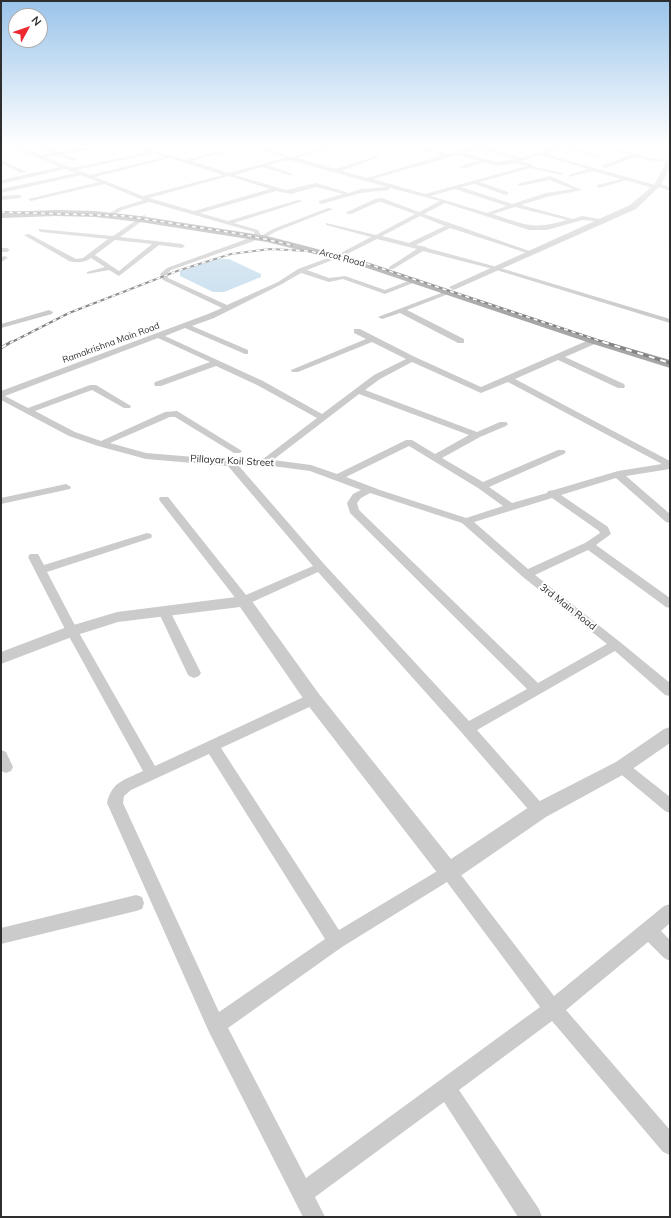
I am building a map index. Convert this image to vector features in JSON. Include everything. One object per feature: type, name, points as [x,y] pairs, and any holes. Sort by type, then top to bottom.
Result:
[{"type":"main road","name":"Arcot Road","points":[[1,213],[111,214],[230,229],[391,268],[594,341],[670,364]]},
{"type":"main road","name":"Arcot Road","points":[[340,255],[416,280],[492,301],[670,358]]},
{"type":"street","points":[[111,214],[141,201]]},
{"type":"street","points":[[152,201],[193,214],[230,229],[298,201]]},
{"type":"street","points":[[193,214],[237,201]]},
{"type":"street","points":[[321,202],[325,201]]},
{"type":"street","points":[[349,213],[378,201]]},
{"type":"street","points":[[382,201],[450,226],[532,253]]},
{"type":"street","points":[[445,201],[529,228],[548,228],[572,220],[589,218],[604,220]]},
{"type":"street","name":"Ramakrishna Main Road","points":[[1,395],[186,326],[280,283],[300,270],[340,255],[445,201]]},
{"type":"street","points":[[500,201],[572,220]]},
{"type":"street","points":[[485,215],[527,201]]},
{"type":"street","points":[[382,317],[451,290],[495,268],[532,253],[633,207],[640,201]]},
{"type":"street","points":[[227,308],[165,279],[163,274],[169,269],[252,240],[330,210]]},
{"type":"street","points":[[27,236],[74,261],[81,261],[142,218]]},
{"type":"street","points":[[328,224],[424,248],[495,268],[670,321]]},
{"type":"street","points":[[411,245],[450,226]]},
{"type":"street","points":[[42,230],[182,246]]},
{"type":"street","points":[[91,255],[121,276],[158,243]]},
{"type":"street","points":[[391,268],[424,248]]},
{"type":"street","points":[[89,273],[110,268]]},
{"type":"street","points":[[300,270],[328,280],[343,277],[384,292],[416,280]]},
{"type":"street","points":[[401,310],[461,341]]},
{"type":"street","points":[[1,326],[49,312]]},
{"type":"street","points":[[186,326],[246,352]]},
{"type":"street","points":[[357,331],[412,359],[481,390],[508,380],[594,341]]},
{"type":"street","points":[[160,336],[260,383],[323,418]]},
{"type":"street","points":[[295,370],[373,339]]},
{"type":"street","points":[[558,357],[622,386]]},
{"type":"street","points":[[265,462],[384,372],[412,359]]},
{"type":"street","points":[[158,384],[216,363]]},
{"type":"street","points":[[508,380],[670,466]]},
{"type":"street","points":[[28,411],[93,387],[127,406]]},
{"type":"street","points":[[358,391],[477,435]]},
{"type":"street","name":"Pillayar Koil Street","points":[[1,395],[72,434],[101,444],[146,456],[230,463],[265,462],[311,468],[369,490],[466,521]]},
{"type":"street","points":[[101,444],[164,416],[177,414],[237,451]]},
{"type":"street","points":[[434,458],[477,435],[503,424]]},
{"type":"street","points":[[338,477],[409,442],[482,486],[509,506]]},
{"type":"street","points":[[482,486],[561,452]]},
{"type":"street","points":[[230,463],[320,567],[467,729],[539,812]]},
{"type":"street","points":[[466,521],[509,506],[618,474],[670,466]]},
{"type":"street","points":[[618,474],[670,520]]},
{"type":"street","points":[[1,501],[66,487]]},
{"type":"street","points":[[369,490],[357,496],[352,503],[354,511],[537,690]]},
{"type":"street","points":[[527,574],[589,545],[604,537],[606,532],[604,529],[552,494]]},
{"type":"street","points":[[164,500],[244,601],[313,699],[553,1010],[670,1145]]},
{"type":"street","name":"3rd Main Road","points":[[466,521],[527,574],[616,645],[670,691]]},
{"type":"street","points":[[41,570],[147,536]]},
{"type":"street","points":[[589,545],[670,604]]},
{"type":"street","points":[[34,558],[72,631],[152,772]]},
{"type":"street","points":[[1,658],[72,631],[117,617],[244,601],[320,567]]},
{"type":"street","points":[[164,611],[194,673]]},
{"type":"street","points":[[467,729],[616,645]]},
{"type":"street","points":[[313,699],[152,772],[116,793],[115,803],[216,1025],[314,1217]]},
{"type":"street","points":[[216,1025],[336,941],[448,872],[539,812],[622,767],[670,734]]},
{"type":"street","points":[[212,746],[336,941]]},
{"type":"street","points":[[622,767],[670,806]]},
{"type":"street","points":[[1,936],[136,903]]},
{"type":"street","points":[[302,1194],[553,1010],[670,912]]},
{"type":"street","points":[[649,931],[670,952]]},
{"type":"street","points":[[446,1088],[531,1217]]},
{"type":"water","points":[[218,259],[229,259],[261,274],[261,277],[224,292],[213,292],[180,276],[180,271]]},
{"type":"railway","points":[[1,212],[125,216],[241,234],[292,245]]},
{"type":"railway","points":[[10,343],[69,313],[177,271],[231,254],[270,249],[309,251],[368,264],[606,343]]},
{"type":"railway","points":[[1,348],[11,342]]},
{"type":"railway","points":[[603,342],[670,363]]}]
